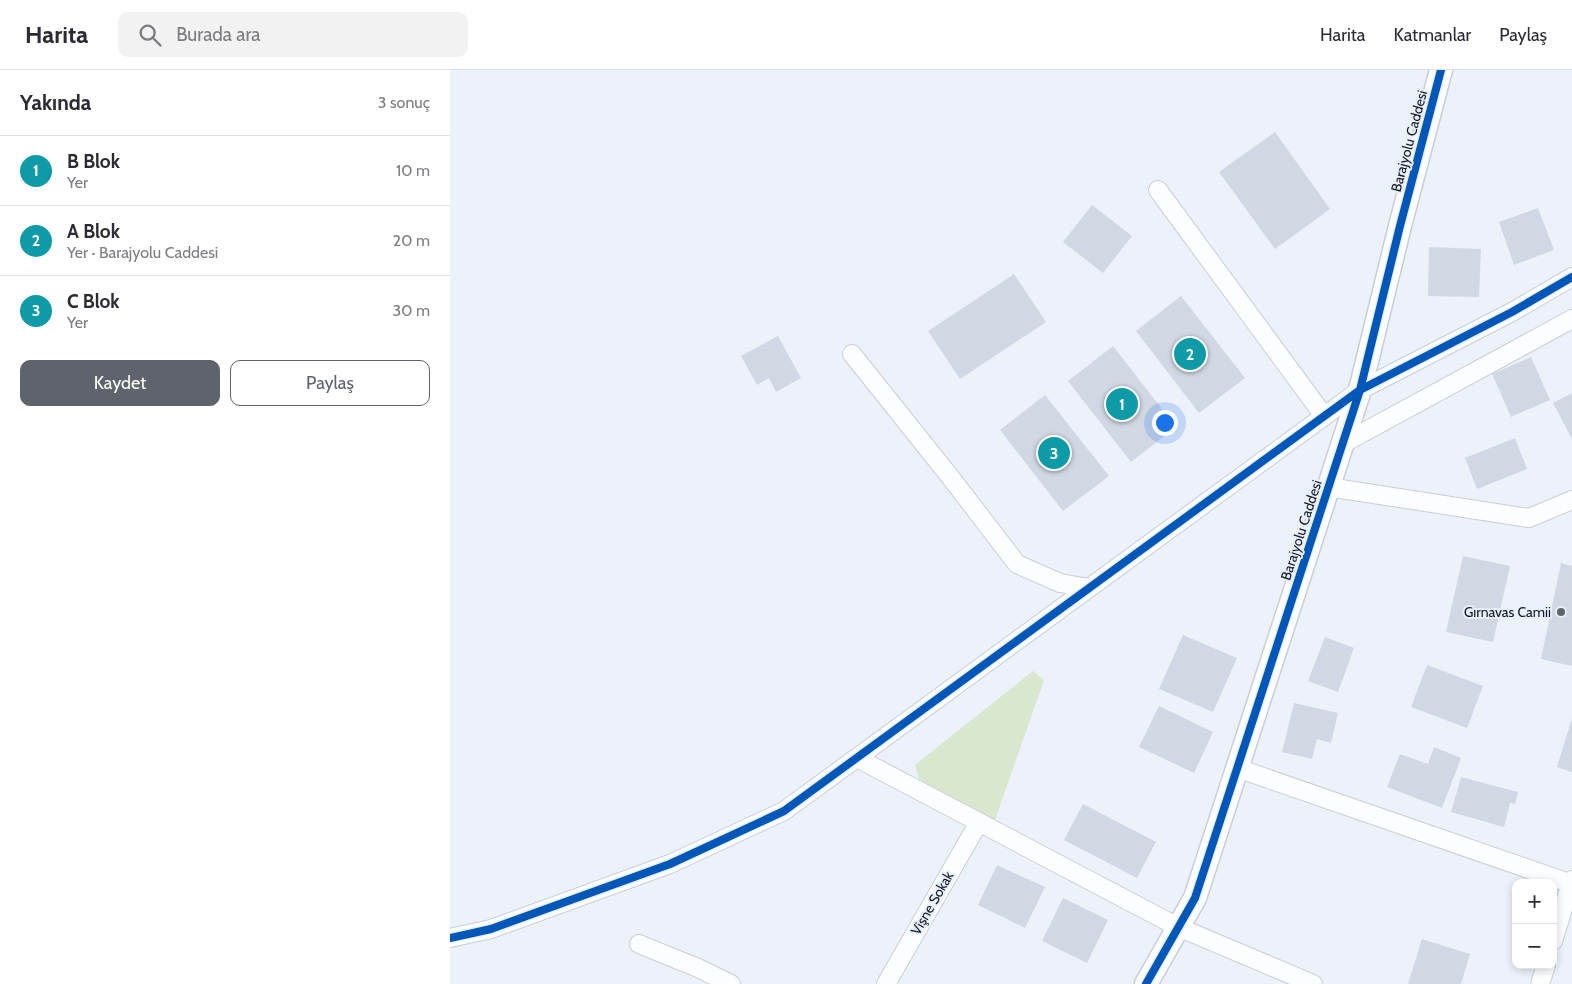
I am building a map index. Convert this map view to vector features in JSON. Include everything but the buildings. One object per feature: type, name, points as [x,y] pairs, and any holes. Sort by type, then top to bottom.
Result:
[{"type":"street","name":"Barajyolu Caddesi","points":[[1146,984],[1195,898],[1360,390],[1441,70]]},
{"type":"street","points":[[1158,190],[1324,416]]},
{"type":"street","points":[[450,938],[491,928],[670,864],[784,811],[1360,390],[1512,312],[1572,277]]},
{"type":"street","points":[[1342,444],[1572,319]]},
{"type":"street","points":[[852,354],[1017,564],[1060,583],[1089,588]]},
{"type":"street","points":[[1328,487],[1529,518],[1572,500]]},
{"type":"street","points":[[857,758],[1178,927],[1313,984]]},
{"type":"street","points":[[1237,768],[1572,883],[1557,929]]},
{"type":"street","name":"Vişne Sokak","points":[[886,984],[979,822]]},
{"type":"street","points":[[639,944],[698,968],[730,984]]},
{"type":"street","points":[[1540,984],[1545,969]]},
{"type":"green space","points":[[1033,671],[1044,680],[995,820],[919,779],[915,765]]},
{"type":"cycle path","points":[[1146,984],[1195,898],[1360,390],[1441,70]]},
{"type":"cycle path","points":[[450,938],[491,929],[670,864],[784,811],[1360,390],[1512,312],[1572,277]]},
{"type":"place","name":"A Blok","points":[[1190,354]]},
{"type":"place","name":"B Blok","points":[[1122,404]]},
{"type":"place","name":"C Blok","points":[[1054,453]]},
{"type":"place","name":"Gırnavas Camii","points":[[1561,612]]}]
